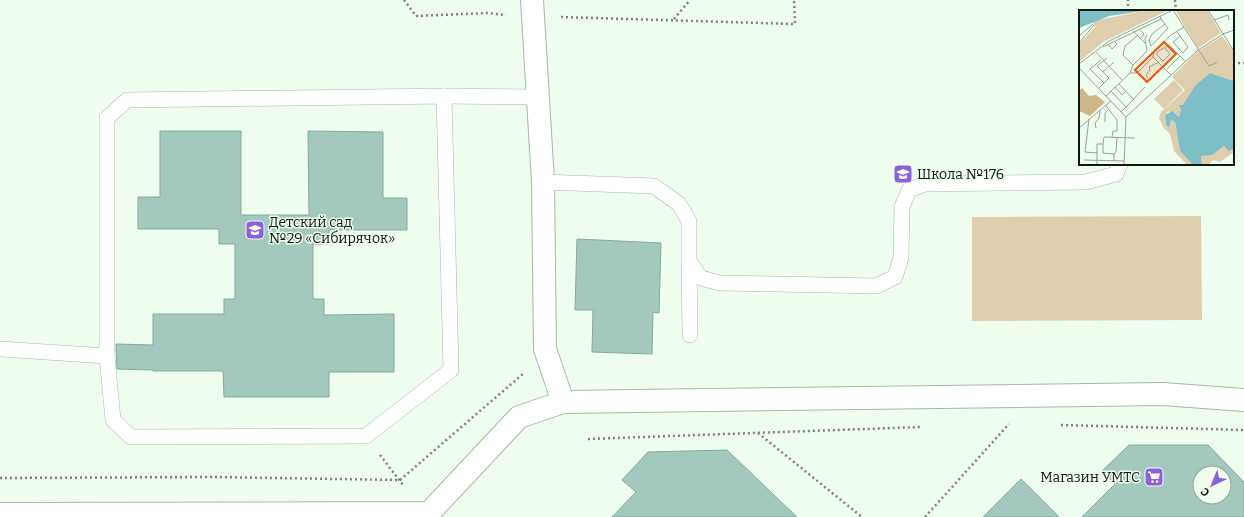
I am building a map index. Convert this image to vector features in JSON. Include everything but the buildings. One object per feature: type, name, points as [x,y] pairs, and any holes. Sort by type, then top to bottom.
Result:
[{"type":"street","points":[[533,8],[542,182],[545,349],[563,402]]},
{"type":"street","points":[[0,514],[429,513],[519,416],[563,402],[1163,394],[1244,400]]},
{"type":"lane","points":[[444,96],[451,370],[366,436],[131,437],[113,420],[107,356],[107,118],[127,100],[444,96],[538,97]]},
{"type":"lane","points":[[689,261],[701,278],[720,283],[876,286],[895,277],[901,258],[902,207],[909,190],[926,184],[1086,182],[1116,174],[1120,165]]},
{"type":"lane","points":[[542,182],[654,186],[679,204],[689,221],[690,335]]},
{"type":"lane","points":[[0,349],[107,356]]},
{"type":"path","points":[[404,0],[416,16],[487,13],[519,16],[533,8],[674,19],[795,24],[794,0]]},
{"type":"path","points":[[674,19],[690,0]]},
{"type":"path","points":[[0,478],[213,477],[400,480],[528,369]]},
{"type":"path","points":[[1001,424],[1017,424]]},
{"type":"path","points":[[925,517],[1009,424]]},
{"type":"path","points":[[1056,425],[1244,430]]},
{"type":"path","points":[[588,439],[923,427]]},
{"type":"path","points":[[758,433],[862,517]]},
{"type":"path","points":[[366,436],[400,480]]},
{"type":"shaded area","points":[[1201,216],[1202,320],[972,321],[972,217]]},
{"type":"place","name":"Школа №176","points":[[903,174]]},
{"type":"place","name":"Детский сад №29 «Сибирячок»","points":[[255,230]]},
{"type":"place","name":"Магазин УМТС","points":[[1154,477]]}]
